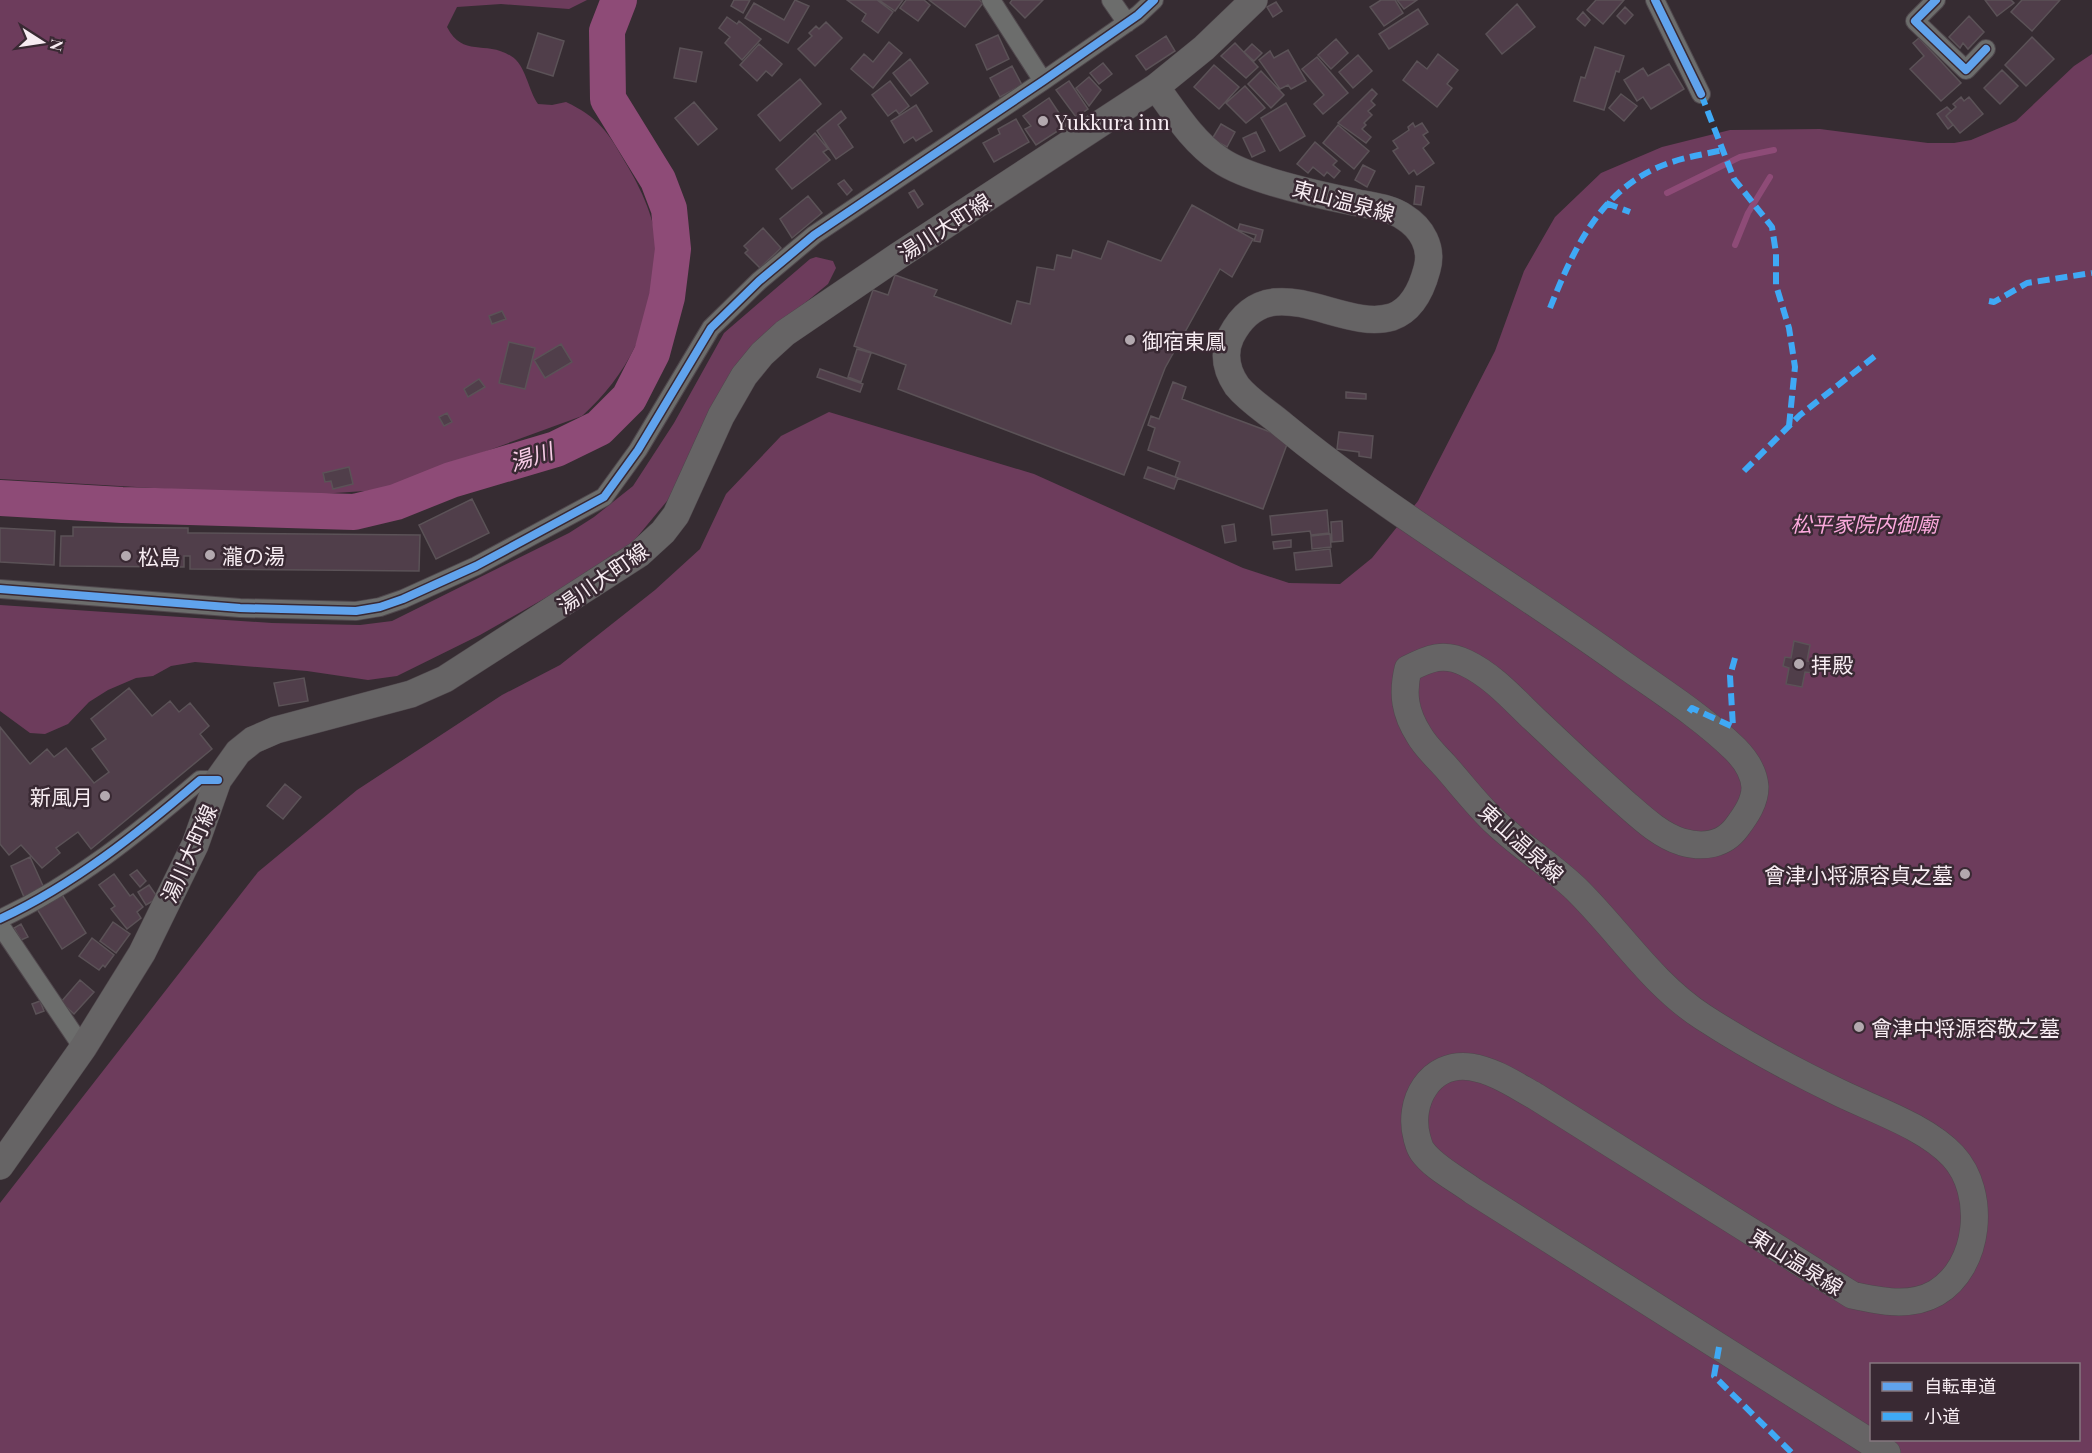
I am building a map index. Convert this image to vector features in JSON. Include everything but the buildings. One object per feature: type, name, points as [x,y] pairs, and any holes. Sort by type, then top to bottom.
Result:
[{"type":"main road","name":"湯川大町線","points":[[0,1166],[83,1048],[142,953],[195,845],[218,780],[238,752],[253,740],[276,730],[411,694],[445,679],[632,560],[663,532],[675,515],[721,416],[744,376],[762,354],[785,333],[1156,87],[1204,48],[1254,0]]},
{"type":"main road","name":"東山温泉線","points":[[1156,87],[1188,132],[1219,160],[1245,173],[1395,212],[1417,228],[1428,249],[1429,263],[1420,289],[1414,300],[1394,316],[1364,318],[1294,302],[1278,302],[1255,310],[1240,321],[1226,350],[1225,358],[1238,387],[1254,404],[1325,460],[1571,627],[1708,725],[1739,753],[1750,769],[1755,786],[1751,806],[1732,834],[1720,842],[1703,846],[1680,842],[1657,830],[1602,783],[1487,675],[1461,660],[1432,657],[1408,669],[1403,690],[1407,714],[1419,737],[1495,822],[1537,854],[1578,891],[1610,928],[1682,1002],[1728,1032],[1838,1092],[1882,1111],[1952,1155],[1964,1170],[1976,1204],[1974,1238],[1955,1276],[1935,1294],[1888,1303],[1852,1295],[1535,1096],[1491,1072],[1469,1067],[1449,1070],[1425,1083],[1416,1102],[1413,1123],[1421,1150],[1473,1191],[1887,1453]]},
{"type":"street","points":[[991,0],[1043,81]]},
{"type":"street","points":[[1111,0],[1127,23]]},
{"type":"street","points":[[0,590],[240,609],[356,611],[380,607],[403,599],[476,566],[604,497],[638,450],[711,328],[759,281],[814,235],[1127,23],[1154,0]]},
{"type":"street","points":[[1655,0],[1701,94]]},
{"type":"street","points":[[1936,0],[1915,21],[1966,70],[1986,50]]},
{"type":"street","points":[[0,919],[32,904],[86,871],[153,821],[200,780],[218,780]]},
{"type":"street","points":[[0,925],[83,1048]]},
{"type":"green space","points":[[0,0],[587,0],[569,9],[501,4],[457,7],[447,27],[453,36],[468,46],[502,51],[516,60],[538,104],[552,105],[566,102],[586,113],[601,126],[613,142],[637,184],[652,221],[657,260],[655,283],[644,326],[625,365],[598,400],[582,416],[380,490],[289,496],[0,479]]},
{"type":"green space","name":"松平家院内御廟","points":[[2092,54],[2092,1453],[0,1453],[0,1203],[258,872],[357,790],[502,695],[560,665],[655,590],[700,549],[726,494],[781,436],[829,412],[1034,474],[1243,568],[1289,583],[1340,584],[1372,558],[1418,501],[1495,351],[1524,271],[1555,217],[1601,173],[1662,147],[1730,130],[1820,129],[1928,143],[1954,143],[1971,140],[2016,121],[2074,66]]},
{"type":"green space","points":[[816,257],[833,261],[836,268],[828,284],[777,326],[667,501],[623,554],[480,635],[397,676],[368,680],[307,671],[195,662],[171,666],[153,676],[136,678],[108,690],[89,702],[68,724],[45,734],[30,733],[0,711],[0,605],[272,623],[360,625],[392,621],[569,533],[594,517],[633,486],[674,423],[724,333],[810,259]]},
{"type":"waterway","name":"湯川","points":[[0,498],[122,505],[354,512],[396,502],[451,480],[556,449],[599,428],[629,398],[652,353],[667,297],[673,249],[669,209],[658,180],[608,99],[607,31],[619,0]]},
{"type":"waterway","points":[[1667,193],[1740,157],[1774,150]]},
{"type":"waterway","points":[[1735,245],[1748,213],[1770,177]]},
{"type":"marked path","points":[[1701,94],[1734,179],[1772,227],[1776,253],[1776,285],[1789,328],[1795,367],[1789,426]]},
{"type":"marked path","points":[[1550,308],[1569,263],[1593,222],[1608,203],[1646,173],[1689,157],[1723,150]]},
{"type":"marked path","points":[[1606,203],[1630,212]]},
{"type":"marked path","points":[[1989,301],[1994,302],[2027,283],[2092,273]]},
{"type":"marked path","points":[[1744,471],[1800,415],[1879,353]]},
{"type":"marked path","points":[[1689,712],[1692,708],[1733,727],[1730,676],[1735,658]]},
{"type":"marked path","points":[[1719,1347],[1714,1376],[1792,1453]]},
{"type":"cycle path","points":[[0,589],[240,608],[356,611],[380,607],[403,599],[476,566],[604,497],[638,450],[711,328],[759,281],[814,235],[1043,81],[1138,15],[1154,0]]},
{"type":"cycle path","points":[[1655,0],[1701,94]]},
{"type":"cycle path","points":[[1936,0],[1915,21],[1966,70],[1986,49]]},
{"type":"cycle path","points":[[0,919],[80,874],[129,838],[200,780],[218,780]]},
{"type":"place","name":"Yukkura inn","points":[[1043,121]]},
{"type":"place","name":"御宿東鳳","points":[[1130,340]]},
{"type":"place","name":"瀧の湯","points":[[210,555]]},
{"type":"place","name":"松島","points":[[126,556]]},
{"type":"place","name":"拝殿","points":[[1799,664]]},
{"type":"place","name":"新風月","points":[[105,796]]},
{"type":"place","name":"會津小将源容貞之墓","points":[[1965,874]]},
{"type":"place","name":"會津中将源容敬之墓","points":[[1859,1027]]}]
